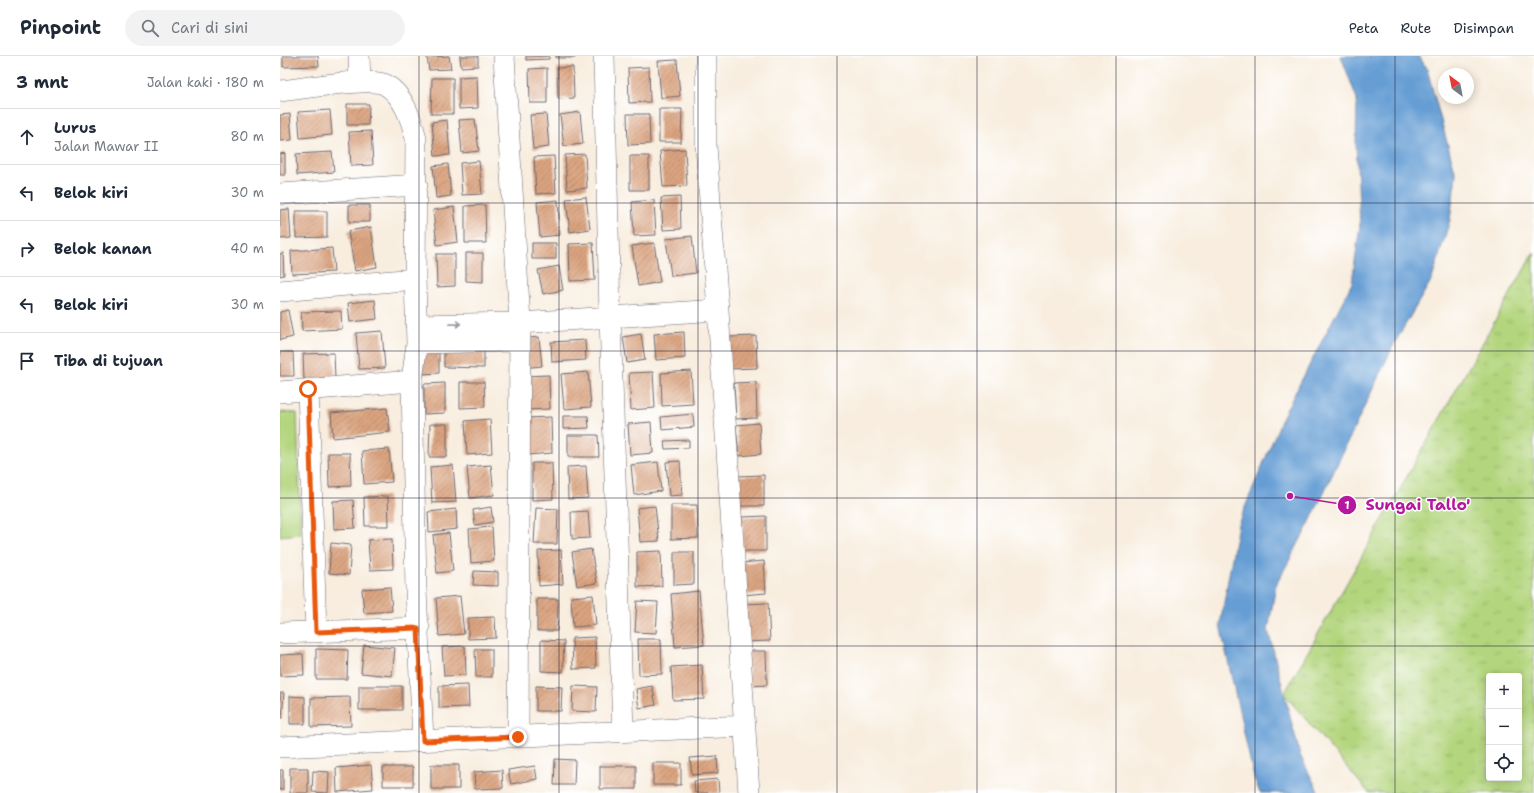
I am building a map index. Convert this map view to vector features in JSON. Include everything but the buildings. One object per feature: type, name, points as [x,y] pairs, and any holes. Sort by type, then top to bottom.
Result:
[{"type":"street","points":[[359,56],[360,82]]},
{"type":"street","points":[[504,56],[519,332],[518,737]]},
{"type":"street","points":[[604,56],[610,316],[623,732]]},
{"type":"street","points":[[706,56],[706,146],[749,793]]},
{"type":"street","points":[[280,91],[360,82],[376,82],[386,85],[396,94],[404,106],[411,120],[416,138],[417,185],[415,279],[417,334],[412,380],[416,590],[423,741]]},
{"type":"street","points":[[280,194],[417,185]]},
{"type":"street","points":[[280,291],[415,279]]},
{"type":"street","points":[[417,334],[519,332],[610,316],[718,310]]},
{"type":"street","points":[[280,392],[412,380]]},
{"type":"street","points":[[308,389],[316,632]]},
{"type":"street","points":[[280,633],[418,628]]},
{"type":"street","points":[[280,747],[745,726]]},
{"type":"green space","points":[[1534,252],[1534,793],[1369,793],[1284,694]]},
{"type":"green space","points":[[280,412],[297,413],[301,534],[280,536]]},
{"type":"water","points":[[1341,56],[1419,56],[1427,69],[1456,175],[1450,220],[1432,279],[1394,344],[1309,524],[1276,585],[1268,630],[1300,755],[1319,793],[1260,793],[1254,778],[1220,625],[1238,524],[1283,416],[1352,283],[1360,225],[1356,144],[1357,99]]},
{"type":"place","name":"Sungai Tallo'","points":[[1290,496]]},
{"type":"route","points":[[308,389],[316,632],[418,628],[423,741],[518,737]]}]
